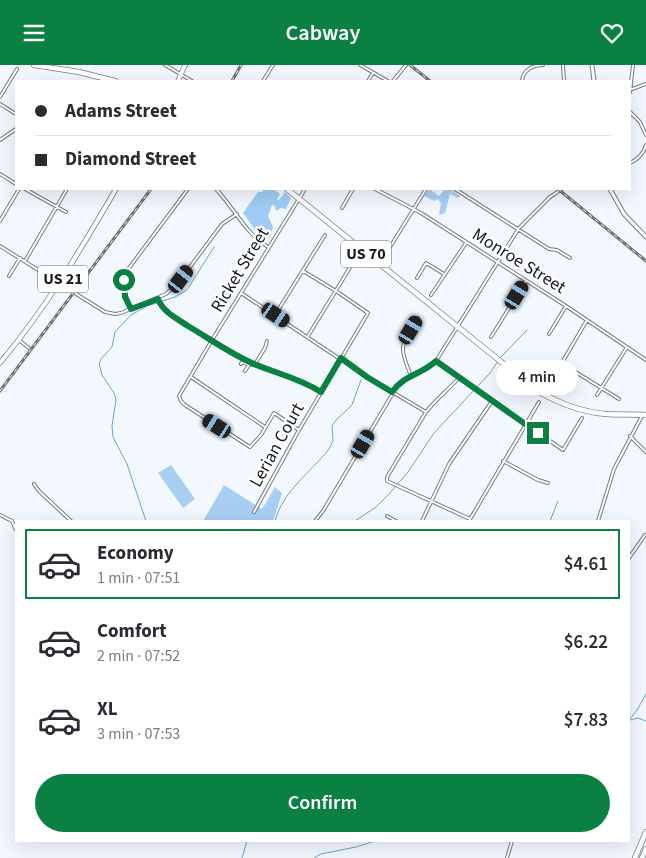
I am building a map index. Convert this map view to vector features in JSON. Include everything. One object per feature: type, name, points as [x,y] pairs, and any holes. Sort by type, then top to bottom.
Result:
[{"type":"highway","points":[[34,65],[79,72],[111,80]]},
{"type":"highway","name":"US 70","points":[[288,190],[516,375],[545,395],[593,413],[645,414]]},
{"type":"highway","points":[[635,858],[646,832]]},
{"type":"highway","points":[[642,858],[646,849]]},
{"type":"main road","points":[[179,80],[185,65]]},
{"type":"main road","name":"US 21","points":[[0,363],[60,283],[115,190]]},
{"type":"street","points":[[165,65],[190,80]]},
{"type":"street","points":[[264,80],[273,65]]},
{"type":"street","points":[[360,65],[386,80]]},
{"type":"street","points":[[394,80],[406,65]]},
{"type":"street","points":[[522,80],[524,73],[530,68],[536,65],[543,65]]},
{"type":"street","points":[[563,65],[564,80]]},
{"type":"street","points":[[592,65],[594,80]]},
{"type":"street","points":[[631,82],[633,65]]},
{"type":"street","points":[[0,97],[17,69]]},
{"type":"street","points":[[369,80],[373,73]]},
{"type":"street","points":[[631,91],[646,84]]},
{"type":"street","points":[[0,104],[15,112]]},
{"type":"street","points":[[631,114],[640,122],[646,135]]},
{"type":"street","points":[[0,141],[15,130]]},
{"type":"street","points":[[631,162],[645,153],[646,145]]},
{"type":"street","points":[[0,174],[15,183]]},
{"type":"street","points":[[0,221],[18,190]]},
{"type":"street","points":[[27,190],[66,213]]},
{"type":"street","points":[[25,261],[66,190]]},
{"type":"street","points":[[131,309],[123,288],[126,272],[187,190]]},
{"type":"street","points":[[217,190],[257,240],[268,247]]},
{"type":"street","name":"Ricket Street","points":[[266,427],[250,447],[185,405],[179,396],[304,190]]},
{"type":"street","points":[[342,207],[352,190]]},
{"type":"street","name":"Monroe Street","points":[[377,190],[414,209],[566,306],[646,360]]},
{"type":"street","points":[[387,252],[425,190]]},
{"type":"street","points":[[457,190],[519,228],[549,249],[557,250],[570,258]]},
{"type":"street","points":[[316,520],[323,511],[392,392],[399,383],[424,370],[436,361],[519,228],[550,197],[560,190]]},
{"type":"street","points":[[611,190],[624,215],[646,237]]},
{"type":"street","points":[[0,245],[104,312],[115,314],[158,299],[173,289],[222,224],[237,214]]},
{"type":"street","points":[[276,315],[325,235]]},
{"type":"street","points":[[431,295],[466,243]]},
{"type":"street","points":[[9,276],[20,258]]},
{"type":"street","points":[[308,336],[354,261]]},
{"type":"street","points":[[417,278],[426,263],[444,274]]},
{"type":"street","points":[[303,271],[336,291]]},
{"type":"street","points":[[491,337],[526,281]]},
{"type":"street","name":"Lerian Court","points":[[254,512],[299,430],[368,313],[336,291]]},
{"type":"street","points":[[241,292],[367,377],[426,412]]},
{"type":"street","points":[[158,299],[160,305],[169,314],[225,349],[255,364],[295,378],[321,392]]},
{"type":"street","points":[[549,333],[566,306]]},
{"type":"street","points":[[410,376],[402,355],[402,348],[418,318]]},
{"type":"street","points":[[553,378],[587,320]]},
{"type":"street","points":[[19,340],[30,349]]},
{"type":"street","points":[[240,364],[242,361],[249,365],[255,364],[267,341]]},
{"type":"street","points":[[597,395],[627,347]]},
{"type":"street","points":[[436,361],[563,450],[582,418]]},
{"type":"street","points":[[561,363],[619,399]]},
{"type":"street","points":[[245,371],[249,365]]},
{"type":"street","points":[[191,377],[266,427],[274,413],[299,430]]},
{"type":"street","points":[[459,378],[426,412],[388,473],[387,481],[469,520],[539,402]]},
{"type":"street","points":[[422,520],[430,500],[453,457],[492,401]]},
{"type":"street","points":[[598,520],[610,477],[630,436],[645,414],[646,408]]},
{"type":"street","points":[[630,436],[646,452]]},
{"type":"street","points":[[503,461],[538,480],[548,483]]},
{"type":"street","points":[[34,483],[70,520]]},
{"type":"street","points":[[0,515],[12,521],[15,528]]},
{"type":"street","points":[[387,516],[394,520]]},
{"type":"street","points":[[630,557],[645,535]]},
{"type":"street","points":[[507,858],[512,842]]},
{"type":"shaded area","points":[[263,190],[275,190],[280,194],[277,200],[285,192],[291,198],[286,209],[281,208],[276,211],[275,206],[272,205],[268,216],[273,227],[270,237],[266,240],[258,234],[243,213],[258,192]]},
{"type":"shaded area","points":[[428,190],[432,190],[439,196],[444,190],[451,190],[460,196],[458,198],[450,194],[445,213],[439,215],[441,203],[438,199],[434,201],[424,196]]},
{"type":"shaded area","points":[[171,465],[195,499],[183,508],[158,473]]},
{"type":"shaded area","points":[[224,485],[262,509],[275,487],[282,493],[273,520],[204,520]]},
{"type":"waterway","points":[[146,520],[127,464],[113,437],[112,426],[116,400],[114,393],[102,375],[99,364],[112,347],[115,332],[131,315],[147,306],[175,297],[187,290],[214,247]]},
{"type":"waterway","points":[[500,358],[527,330]]},
{"type":"waterway","points":[[356,520],[376,507],[389,494],[408,472],[434,433],[490,373],[498,361]]},
{"type":"waterway","points":[[275,520],[290,492],[329,449],[333,441],[332,426],[352,405],[361,380]]},
{"type":"waterway","points":[[550,520],[558,501]]},
{"type":"waterway","points":[[630,719],[646,694]]},
{"type":"waterway","points":[[630,720],[638,718],[646,721]]},
{"type":"waterway","points":[[242,858],[247,842]]},
{"type":"waterway","points":[[314,858],[321,854],[372,842]]},
{"type":"railway","points":[[233,80],[241,65]]},
{"type":"railway","points":[[410,65],[429,80]]},
{"type":"railway","points":[[0,391],[150,190]]},
{"type":"railway","points":[[559,190],[646,261]]},
{"type":"route","points":[[124,280],[125,297],[131,309],[158,299],[160,305],[169,314],[225,349],[255,364],[309,384],[321,392],[341,358],[392,392],[404,379],[424,370],[436,361],[538,433]]}]
